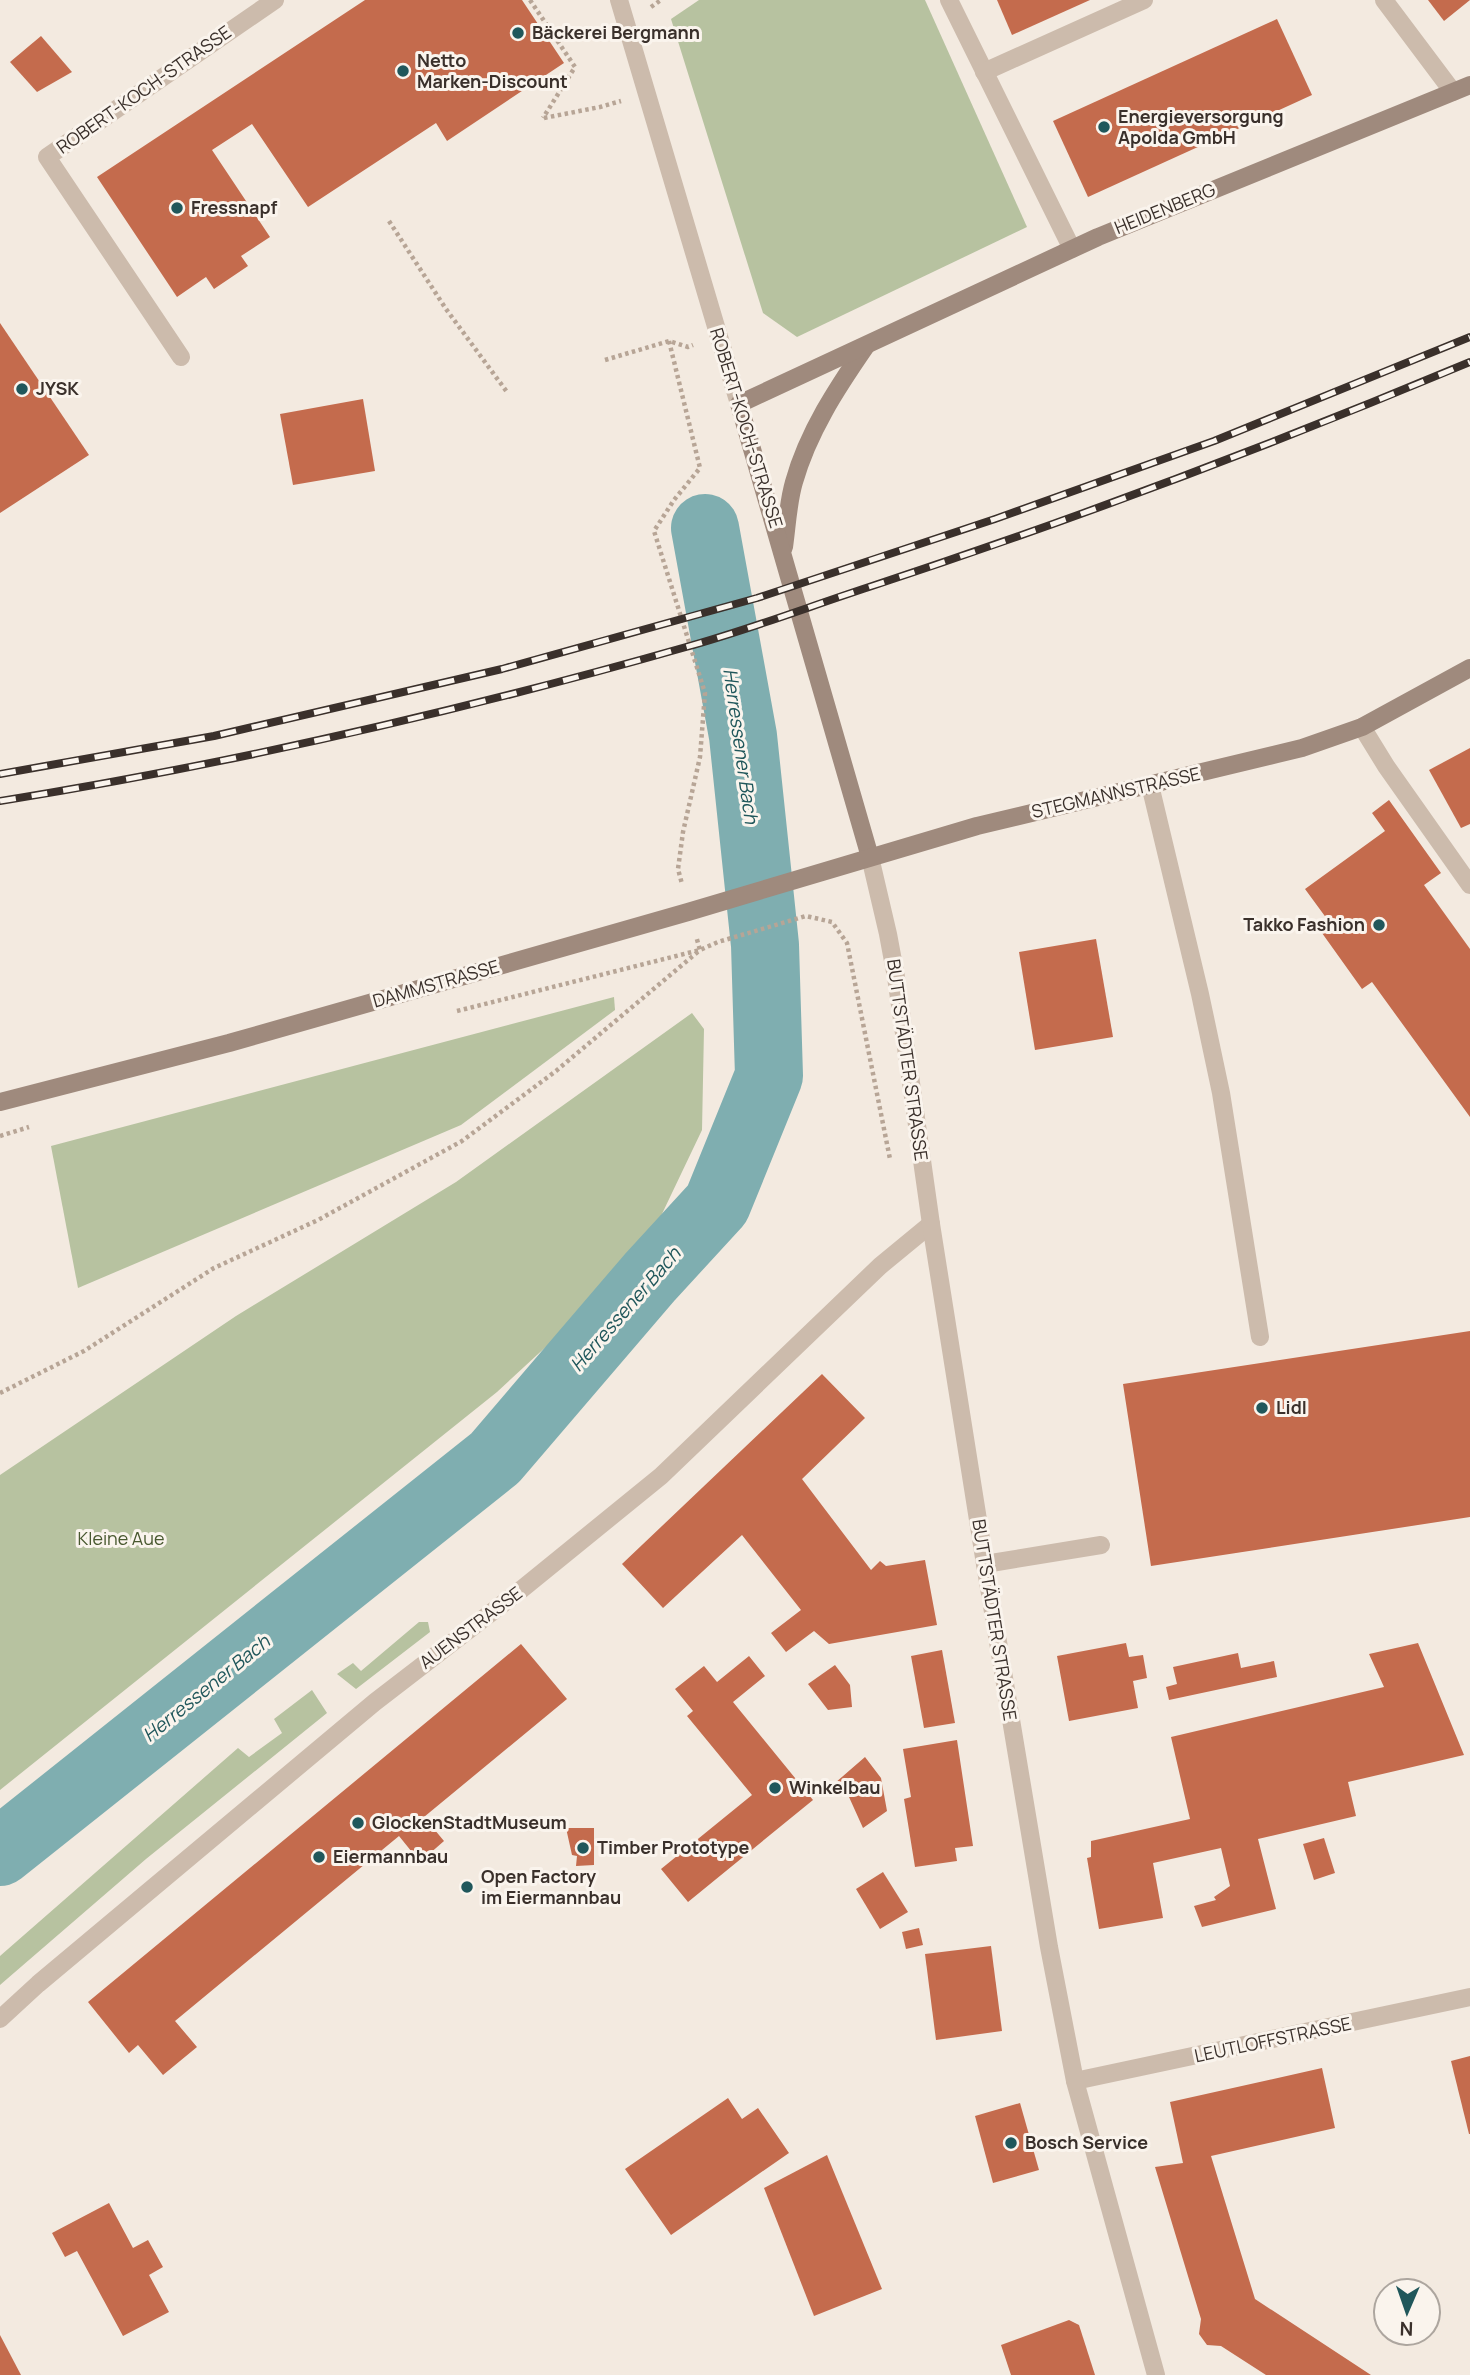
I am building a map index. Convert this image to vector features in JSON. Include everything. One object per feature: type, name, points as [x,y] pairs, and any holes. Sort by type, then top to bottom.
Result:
[{"type":"main road","name":"HEIDENBERG","points":[[739,404],[1072,249],[1462,89]]},
{"type":"main road","points":[[783,554],[793,483],[808,441],[837,389],[866,346]]},
{"type":"main road","name":"ROBERT-KOCH-STRASSE","points":[[739,404],[870,857]]},
{"type":"main road","name":"STEGMANNSTRASSE","points":[[870,857],[977,826],[1302,748],[1362,727],[1470,668]]},
{"type":"main road","name":"DAMMSTRASSE","points":[[0,1102],[229,1043],[688,912],[870,857]]},
{"type":"street","name":"ROBERT-KOCH-STRASSE","points":[[181,357],[47,157],[275,0]]},
{"type":"street","name":"ROBERT-KOCH-STRASSE","points":[[619,0],[648,92],[717,338],[739,404]]},
{"type":"street","points":[[949,0],[1072,249]]},
{"type":"street","points":[[984,72],[1144,0]]},
{"type":"street","points":[[1384,0],[1462,89]]},
{"type":"street","points":[[1362,727],[1470,886]]},
{"type":"street","points":[[1150,785],[1221,1093],[1260,1337]]},
{"type":"street","name":"BUTTSTÄDTER STRASSE","points":[[870,857],[892,955],[930,1224],[1049,1947],[1075,2081],[1156,2375]]},
{"type":"street","name":"AUENSTRASSE","points":[[0,2019],[38,1984],[375,1702],[522,1589],[661,1476],[880,1266],[930,1224]]},
{"type":"street","points":[[985,1564],[1101,1545]]},
{"type":"street","name":"LEUTLOFFSTRASSE","points":[[1075,2081],[1470,1997]]},
{"type":"path","points":[[530,0],[575,67],[543,118],[600,107],[648,92]]},
{"type":"path","points":[[388,221],[446,309],[507,392]]},
{"type":"path","points":[[605,360],[669,341],[688,347],[717,338]]},
{"type":"path","points":[[0,1393],[84,1351],[214,1268],[318,1220],[462,1141],[556,1071],[700,950],[678,869],[682,832],[700,757],[705,693],[654,531],[674,500],[700,468],[669,341]]},
{"type":"path","points":[[718,942],[806,916],[832,922],[847,943],[891,1166]]},
{"type":"green space","points":[[699,0],[925,0],[1027,227],[797,337],[763,313],[671,19]]},
{"type":"green space","points":[[614,997],[615,1010],[461,1125],[78,1288],[51,1146]]},
{"type":"green space","name":"Kleine Aue","points":[[692,1013],[704,1029],[702,1130],[640,1260],[497,1392],[0,1790],[0,1475],[236,1316],[456,1182]]},
{"type":"green space","points":[[419,1622],[428,1622],[430,1632],[356,1689],[337,1674],[353,1663],[361,1671]]},
{"type":"green space","points":[[312,1690],[327,1713],[146,1859],[0,1985],[0,1956],[238,1748],[249,1757],[282,1733],[274,1719]]},
{"type":"building","points":[[365,0],[522,0],[564,63],[447,141],[436,123],[308,207],[252,124],[212,150],[270,237],[241,256],[248,266],[214,289],[206,277],[177,297],[97,177]]},
{"type":"building","points":[[997,0],[1090,0],[1012,35]]},
{"type":"building","points":[[1428,0],[1470,0],[1444,21]]},
{"type":"building","points":[[1277,19],[1312,95],[1088,197],[1053,121]]},
{"type":"building","points":[[41,36],[72,72],[37,92],[10,62]]},
{"type":"building","name":"JYSK","points":[[0,323],[89,455],[0,513]]},
{"type":"building","points":[[363,399],[375,471],[293,485],[280,414]]},
{"type":"building","points":[[1470,748],[1470,824],[1461,828],[1429,770]]},
{"type":"building","points":[[1389,800],[1441,873],[1424,885],[1470,949],[1470,1117],[1372,982],[1362,989],[1317,926],[1327,919],[1305,889],[1385,831],[1372,813]]},
{"type":"building","points":[[1096,939],[1113,1037],[1035,1050],[1019,952]]},
{"type":"building","points":[[1470,1331],[1470,1517],[1151,1566],[1123,1384]]},
{"type":"building","points":[[822,1374],[865,1418],[802,1479],[871,1570],[880,1561],[886,1566],[925,1560],[937,1625],[829,1644],[814,1631],[786,1652],[771,1633],[801,1610],[742,1535],[663,1608],[622,1564]]},
{"type":"building","points":[[1126,1643],[1129,1657],[1143,1655],[1147,1678],[1133,1681],[1138,1708],[1069,1721],[1057,1656]]},
{"type":"building","points":[[1418,1643],[1464,1755],[1348,1782],[1356,1816],[1258,1839],[1276,1909],[1202,1927],[1194,1906],[1216,1900],[1214,1897],[1230,1886],[1221,1848],[1153,1863],[1163,1918],[1099,1929],[1087,1858],[1091,1857],[1091,1841],[1190,1819],[1171,1737],[1384,1687],[1369,1654]]},
{"type":"building","name":"Eiermannbau","points":[[521,1644],[567,1699],[424,1817],[444,1841],[420,1862],[399,1836],[175,2021],[197,2047],[163,2075],[138,2045],[129,2053],[88,2002]]},
{"type":"building","points":[[942,1650],[955,1723],[924,1728],[911,1656]]},
{"type":"building","points":[[1238,1653],[1241,1668],[1274,1661],[1277,1677],[1169,1700],[1166,1687],[1177,1684],[1173,1667]]},
{"type":"building","name":"Winkelbau","points":[[749,1656],[765,1676],[733,1702],[813,1800],[688,1902],[661,1869],[752,1795],[687,1716],[693,1711],[675,1689],[704,1666],[717,1682]]},
{"type":"building","points":[[835,1665],[850,1685],[852,1707],[828,1710],[808,1684]]},
{"type":"building","points":[[957,1740],[973,1846],[955,1848],[957,1861],[915,1867],[904,1799],[911,1797],[903,1749]]},
{"type":"building","points":[[865,1757],[881,1778],[887,1811],[863,1828],[849,1797],[835,1783]]},
{"type":"building","name":"Timber Prototype","points":[[566,1828],[594,1828],[594,1865],[576,1866],[577,1856],[572,1855]]},
{"type":"building","points":[[1324,1838],[1335,1873],[1314,1880],[1303,1844]]},
{"type":"building","points":[[883,1872],[908,1912],[880,1929],[856,1889]]},
{"type":"building","points":[[919,1928],[923,1945],[906,1949],[902,1932]]},
{"type":"building","points":[[991,1946],[1002,2031],[936,2040],[925,1954]]},
{"type":"building","points":[[1470,2056],[1470,2134],[1469,2134],[1451,2061]]},
{"type":"building","points":[[1322,2068],[1335,2128],[1211,2156],[1255,2299],[1371,2375],[1266,2375],[1221,2346],[1207,2345],[1199,2334],[1201,2319],[1155,2167],[1183,2163],[1170,2102]]},
{"type":"building","points":[[728,2098],[742,2119],[758,2108],[789,2153],[671,2235],[625,2169]]},
{"type":"building","points":[[1020,2103],[1039,2170],[993,2183],[975,2116]]},
{"type":"building","points":[[827,2155],[882,2289],[814,2316],[764,2188]]},
{"type":"building","points":[[109,2203],[133,2248],[148,2240],[163,2267],[149,2275],[169,2312],[123,2336],[77,2251],[65,2257],[52,2233]]},
{"type":"building","points":[[1069,2320],[1079,2325],[1095,2375],[1011,2375],[1001,2345]]},
{"type":"building","points":[[0,2335],[21,2375],[0,2375]]},
{"type":"waterway","name":"Herressener Bach","points":[[0,1852],[495,1458],[650,1277],[717,1204],[769,1076],[765,945],[743,736],[705,528]]},
{"type":"railway","points":[[0,774],[214,736],[502,669],[757,598],[995,519],[1214,441],[1470,337]]},
{"type":"railway","points":[[0,801],[173,770],[345,734],[516,693],[709,640],[945,562],[1097,508],[1247,452],[1470,362]]},
{"type":"place","name":"Bäckerei Bergmann","points":[[518,33]]},
{"type":"place","name":"Netto Marken-Discount","points":[[403,71]]},
{"type":"place","name":"Energieversorgung Apolda GmbH","points":[[1104,127]]},
{"type":"place","name":"Fressnapf","points":[[177,208]]},
{"type":"place","name":"JYSK","points":[[22,389]]},
{"type":"place","name":"Takko Fashion","points":[[1379,925]]},
{"type":"place","name":"Lidl","points":[[1262,1408]]},
{"type":"place","name":"Winkelbau","points":[[775,1788]]},
{"type":"place","name":"GlockenStadtMuseum","points":[[358,1823]]},
{"type":"place","name":"Timber Prototype","points":[[583,1848]]},
{"type":"place","name":"Eiermannbau","points":[[319,1857]]},
{"type":"place","name":"Open Factory im Eiermannbau","points":[[467,1887]]},
{"type":"place","name":"Bosch Service","points":[[1011,2143]]}]
